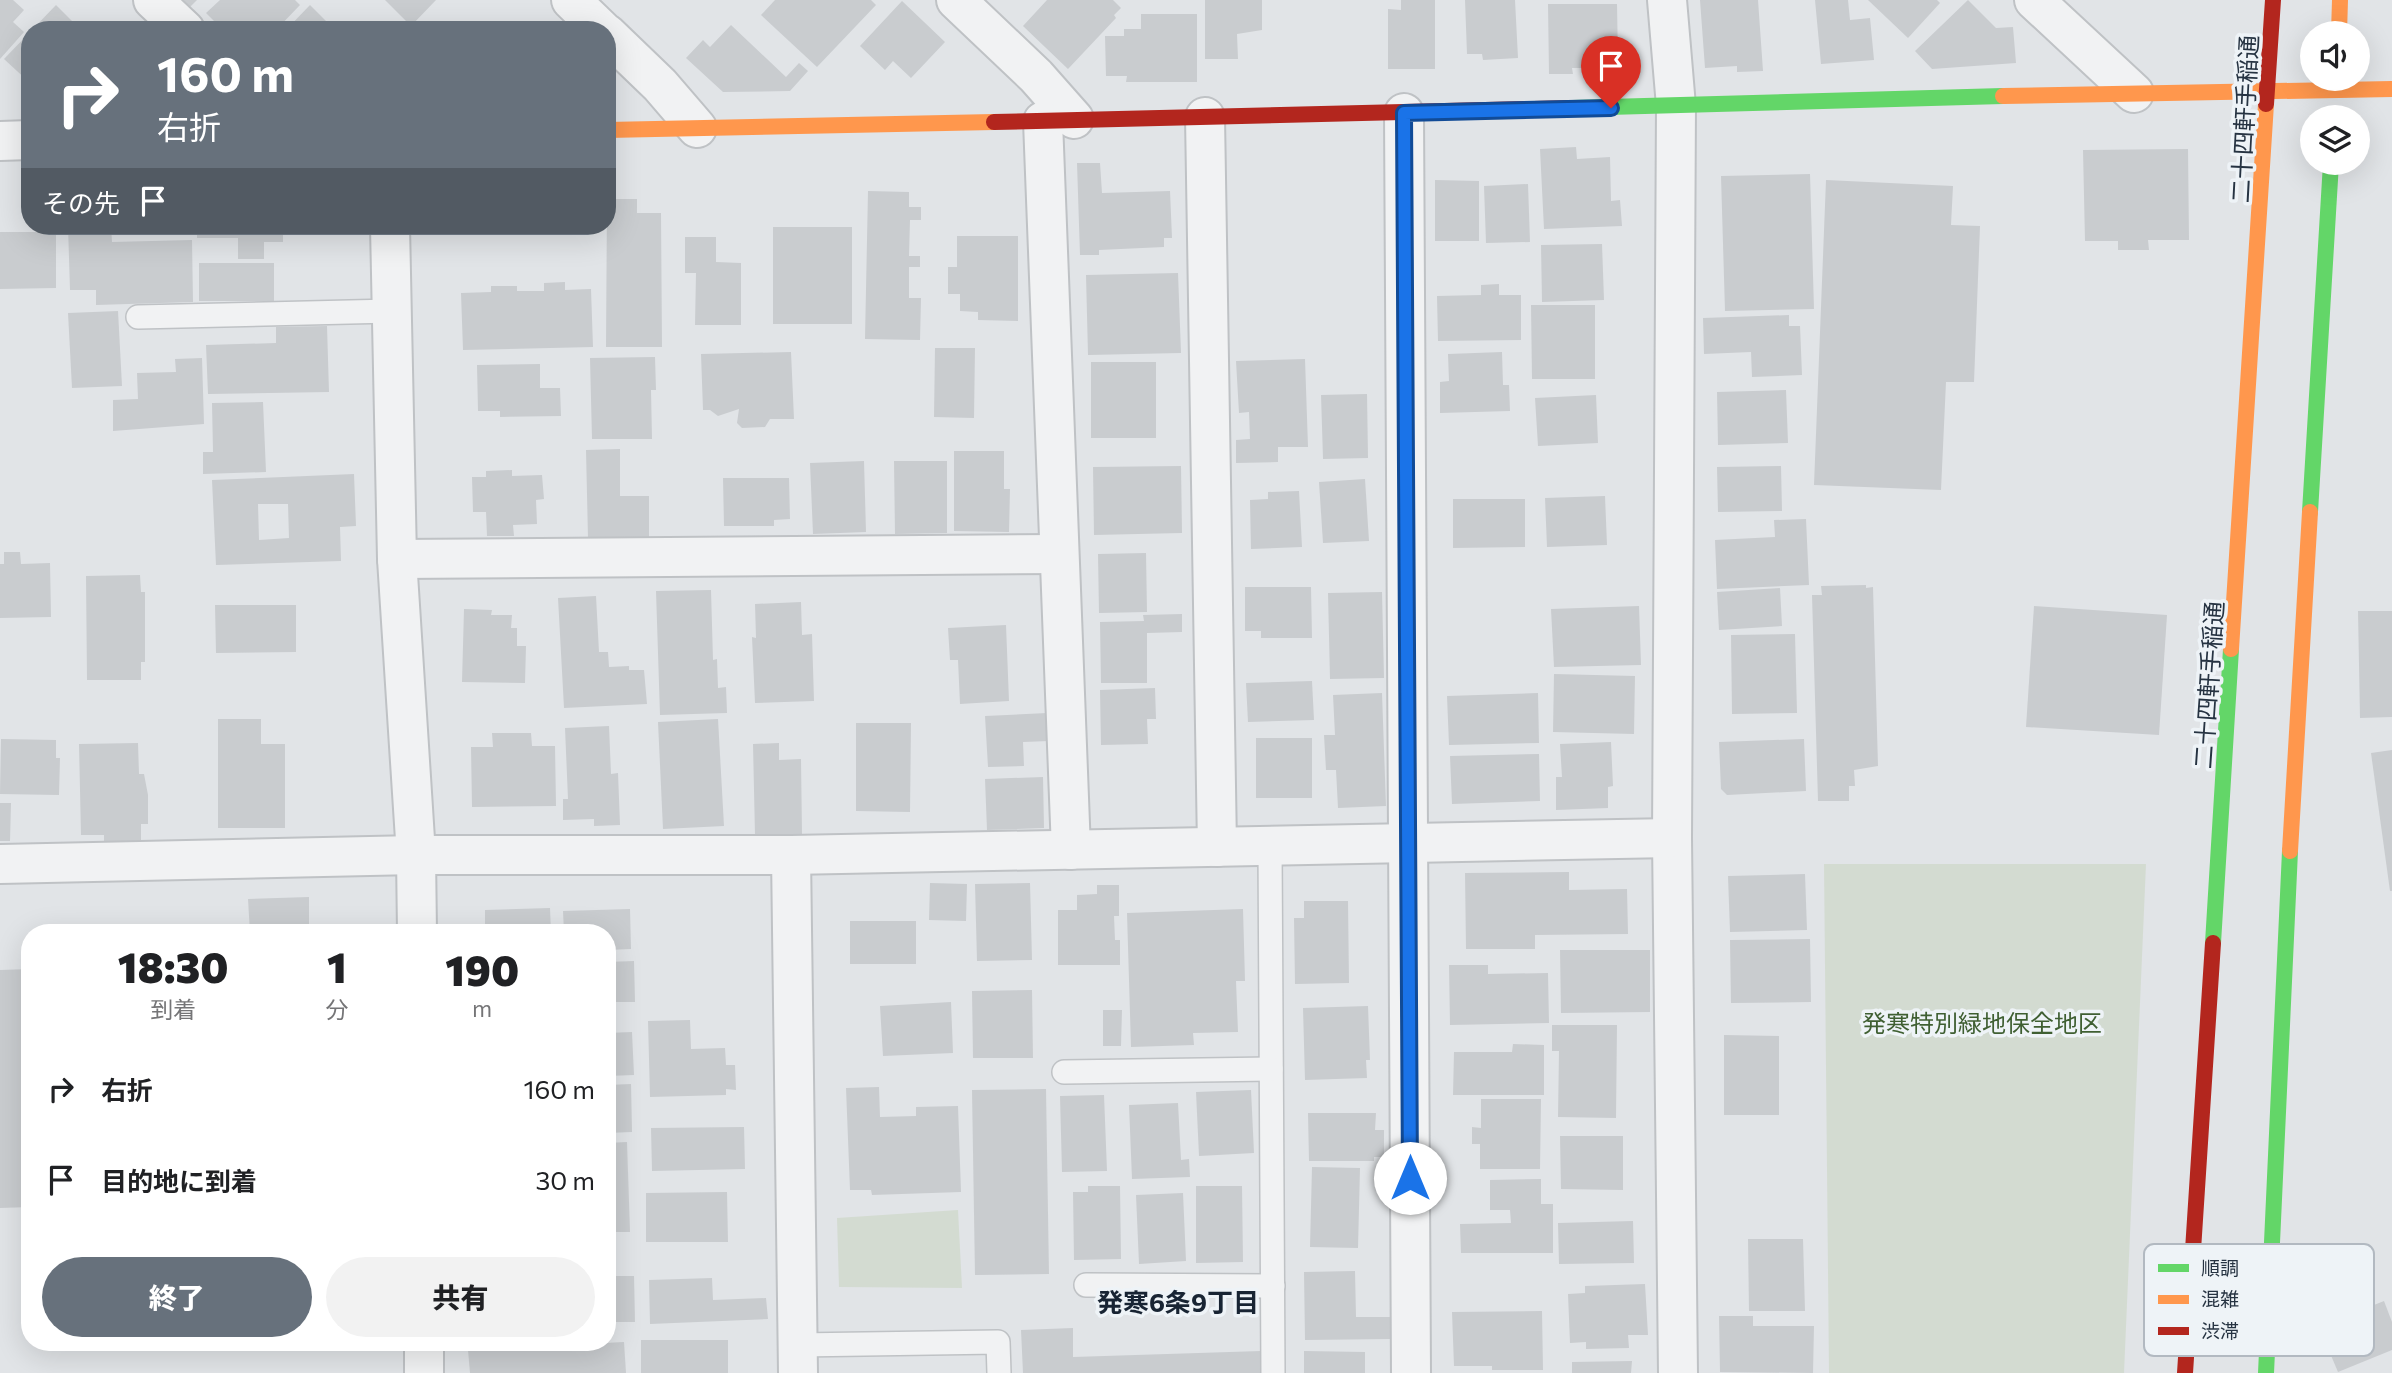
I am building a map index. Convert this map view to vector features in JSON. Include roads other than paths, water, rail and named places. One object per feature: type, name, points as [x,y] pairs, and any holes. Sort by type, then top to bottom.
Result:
[{"type":"street","points":[[153,0],[175,21]]},
{"type":"street","points":[[571,0],[593,21]]},
{"type":"street","points":[[956,0],[1036,76],[1058,120],[1059,554],[1071,850]]},
{"type":"street","points":[[1667,0],[1676,106],[1672,838],[1678,1373]]},
{"type":"street","points":[[2034,0],[2134,93]]},
{"type":"street","name":"二十四軒手稲通","points":[[2194,1244],[2266,148],[2273,0]]},
{"type":"street","points":[[2339,21],[2340,0]]},
{"type":"street","points":[[616,43],[660,85],[697,128]]},
{"type":"street","points":[[2370,90],[2392,89]]},
{"type":"street","points":[[616,130],[2300,90]]},
{"type":"street","points":[[1404,113],[1412,1373]]},
{"type":"street","points":[[1205,117],[1217,847]]},
{"type":"street","points":[[0,141],[21,140]]},
{"type":"street","points":[[2272,1244],[2295,752],[2330,175]]},
{"type":"street","points":[[390,235],[397,559],[416,855],[417,924]]},
{"type":"street","points":[[397,559],[1059,554]]},
{"type":"street","points":[[0,864],[416,855],[791,855],[1672,838]]},
{"type":"street","points":[[791,855],[798,1359]]},
{"type":"street","points":[[424,1351],[424,1373]]},
{"type":"lane","points":[[138,317],[392,311]]},
{"type":"lane","points":[[1270,846],[1273,1373]]},
{"type":"lane","points":[[1064,1072],[1271,1069]]},
{"type":"lane","points":[[1086,1286],[1273,1286]]},
{"type":"lane","points":[[798,1359],[998,1342],[999,1373]]},
{"type":"district","name":"発寒6条9丁目","points":[[1178,1301]]},
{"type":"park label","name":"発寒特別緑地保全地区","points":[[1982,1022]]}]
